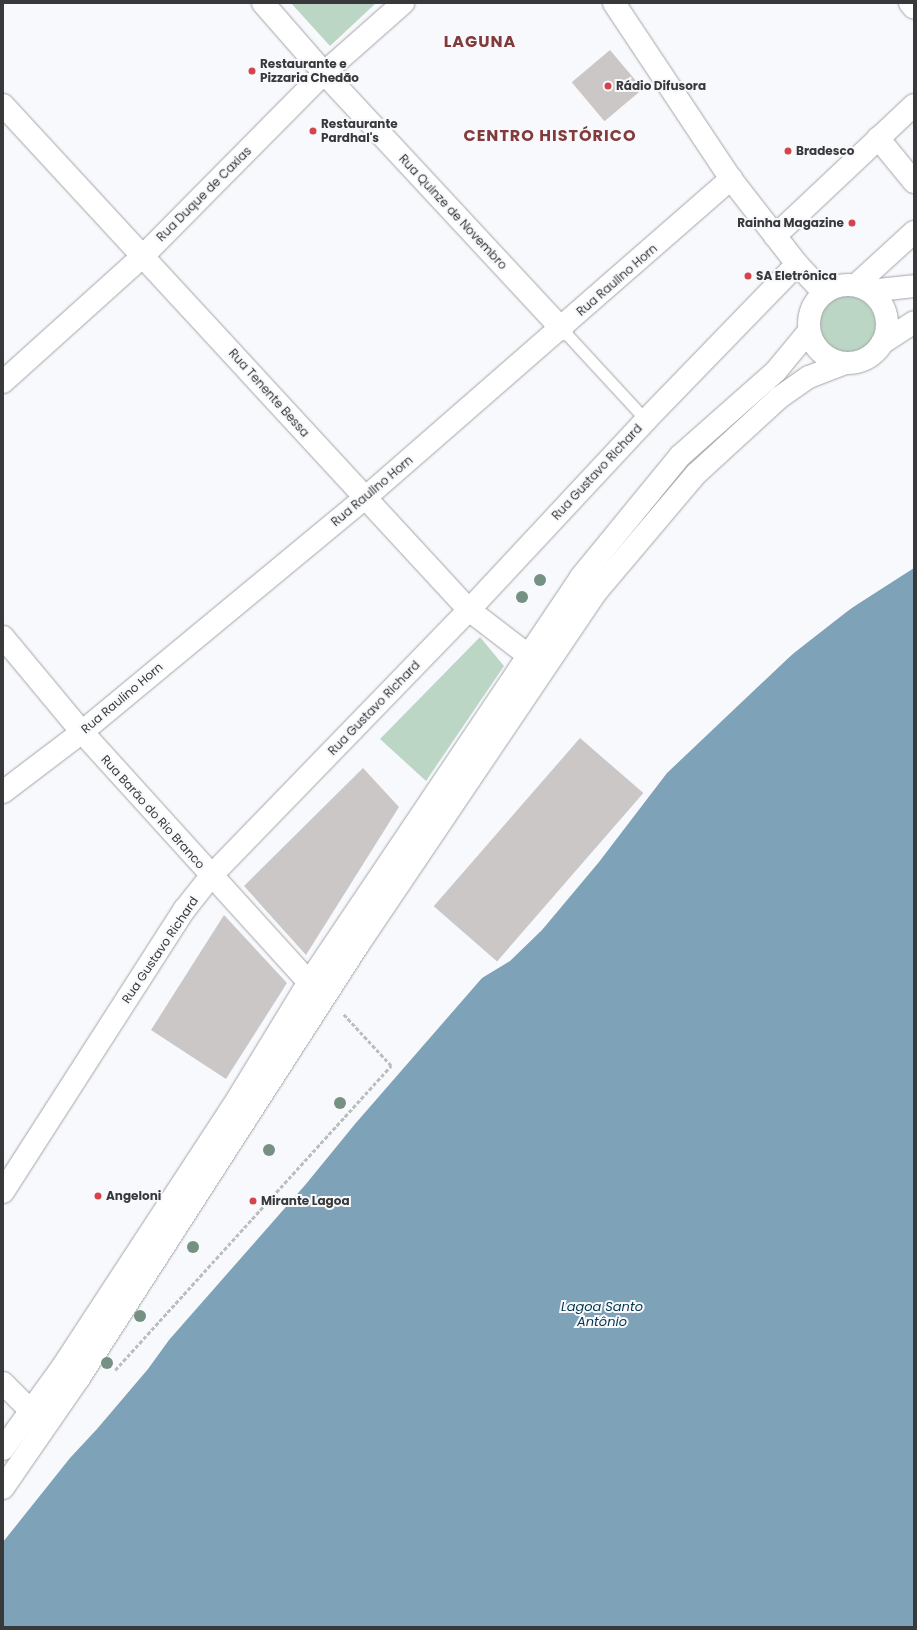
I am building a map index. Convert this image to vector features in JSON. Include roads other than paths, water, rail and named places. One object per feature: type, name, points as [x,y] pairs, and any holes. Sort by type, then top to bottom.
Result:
[{"type":"street","name":"Rua Quinze de Novembro","points":[[263,3],[324,73],[562,329]]},
{"type":"street","name":"Rua Duque de Caxias","points":[[3,382],[144,255],[324,73],[403,3]]},
{"type":"street","points":[[614,3],[731,179],[797,264],[824,293]]},
{"type":"street","points":[[910,3],[914,8]]},
{"type":"street","name":"Rua Tenente Bessa","points":[[3,105],[144,255],[364,498],[470,610],[546,669]]},
{"type":"street","points":[[775,236],[914,105]]},
{"type":"street","points":[[878,138],[914,182]]},
{"type":"street","name":"Rua Raulino Horn","points":[[3,792],[82,732],[364,498],[562,329],[731,179]]},
{"type":"street","points":[[862,288],[914,232]]},
{"type":"street","name":"Rua Gustavo Richard","points":[[3,1192],[185,909],[211,876],[470,610],[646,420],[797,264]]},
{"type":"street","points":[[845,363],[822,353],[813,343],[809,331],[809,316],[814,303],[824,293],[839,286],[862,288],[914,286]]},
{"type":"street","points":[[862,288],[884,308],[887,320],[882,343]]},
{"type":"street","points":[[213,1154],[309,982],[344,932],[444,798],[546,669],[596,591],[696,474],[780,397],[809,377],[845,363],[859,361],[873,354],[882,343],[914,322]]},
{"type":"street","points":[[3,1488],[39,1419],[213,1154],[326,995],[444,798],[527,653],[580,577],[680,456],[776,371],[809,331]]},
{"type":"street","name":"Rua Barão do Rio Branco","points":[[6,645],[211,876],[309,982],[326,995]]},
{"type":"street","points":[[3,1384],[39,1419]]},
{"type":"street","points":[[3,1449],[39,1419]]},
{"type":"lane","name":"Rua Quinze de Novembro","points":[[562,329],[646,420]]},
{"type":"water","name":"Lagoa Santo Antônio","points":[[914,568],[914,1627],[3,1627],[3,1542],[70,1458],[148,1369],[169,1340],[306,1184],[355,1124],[482,978],[510,961],[542,930],[599,862],[667,773],[819,629]]},
{"type":"place","name":"Restaurante e Pizzaria Chedão","points":[[252,71]]},
{"type":"place","name":"Rádio Difusora","points":[[608,86]]},
{"type":"place","name":"Restaurante Pardhal's","points":[[313,131]]},
{"type":"place","name":"Bradesco","points":[[788,151]]},
{"type":"place","name":"Rainha Magazine","points":[[852,223]]},
{"type":"place","name":"SA Eletrônica","points":[[748,276]]},
{"type":"place","name":"Angeloni","points":[[98,1196]]},
{"type":"place","name":"Mirante Lagoa","points":[[253,1201]]},
{"type":"district","name":"LAGUNA","points":[[480,42]]},
{"type":"district","name":"CENTRO HISTÓRICO","points":[[550,136]]}]
